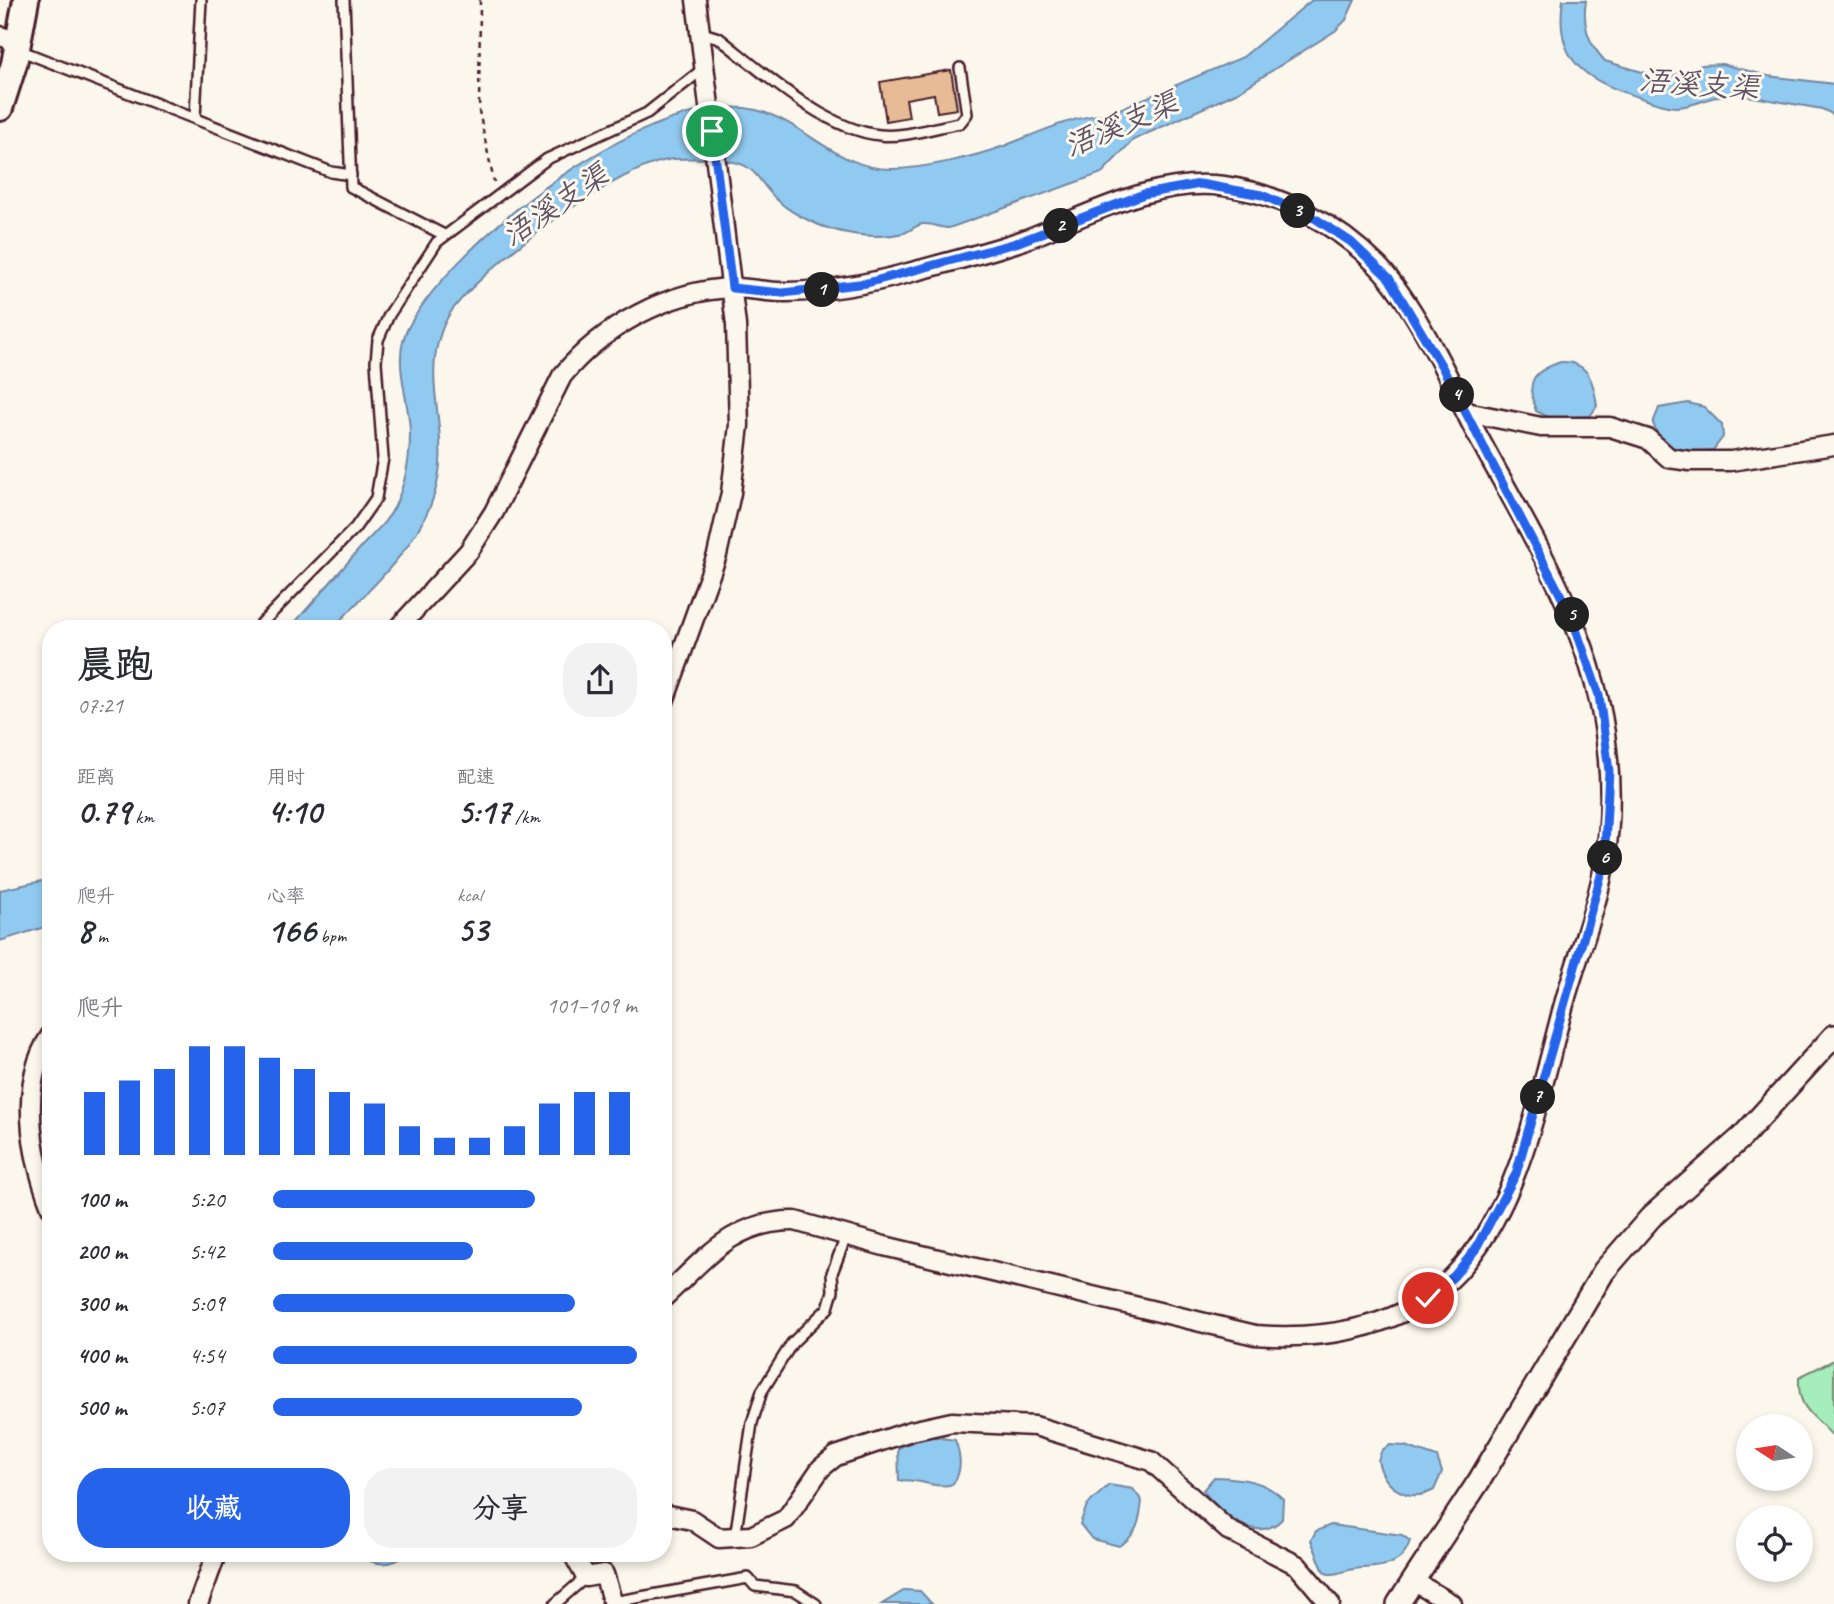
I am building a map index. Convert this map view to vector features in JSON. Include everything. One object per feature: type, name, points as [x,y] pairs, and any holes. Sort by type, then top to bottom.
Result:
[{"type":"main road","points":[[0,108],[12,42],[26,0]]},
{"type":"street","points":[[672,679],[716,555],[731,494],[740,391],[732,288],[703,73],[696,0]]},
{"type":"street","points":[[405,620],[470,551],[494,512],[551,394],[575,360],[603,335],[684,296],[732,288],[783,293],[867,283],[1016,243],[1163,188],[1200,184],[1232,188],[1271,198],[1316,219],[1364,253],[1389,278],[1466,412],[1583,640],[1604,720],[1609,802],[1604,865],[1516,1174],[1490,1226],[1465,1263],[1428,1298],[1395,1316],[1338,1332],[1275,1336],[1236,1332],[884,1246],[847,1233],[795,1221],[750,1227],[735,1233],[672,1290]]},
{"type":"street","points":[[1466,412],[1541,427],[1610,427],[1647,439],[1669,457],[1690,461],[1731,461],[1834,445]]},
{"type":"street","points":[[1398,1604],[1479,1481],[1604,1270],[1651,1217],[1742,1137],[1834,1036]]},
{"type":"street","points":[[42,1057],[36,1071],[31,1110],[35,1153],[42,1176]]},
{"type":"street","points":[[672,1516],[692,1520],[719,1538],[735,1538],[763,1531],[786,1519],[821,1468],[836,1456],[911,1430],[952,1422],[1035,1426],[1151,1461],[1228,1530],[1297,1565],[1330,1604]]},
{"type":"street","points":[[198,1604],[213,1562]]},
{"type":"street","points":[[578,1562],[586,1577],[604,1574],[613,1603]]},
{"type":"street","points":[[1413,1581],[1452,1604]]},
{"type":"lane","points":[[195,118],[201,0]]},
{"type":"lane","points":[[344,0],[351,187],[366,198],[444,235]]},
{"type":"lane","points":[[699,33],[719,38],[824,114],[847,126],[879,135],[960,123],[967,114],[960,68]]},
{"type":"lane","points":[[12,42],[331,172],[351,175]]},
{"type":"lane","points":[[265,620],[355,528],[376,498],[383,458],[376,362],[378,340],[389,315],[444,235],[547,159],[647,113],[703,73]]},
{"type":"lane","points":[[735,1538],[752,1423],[762,1391],[792,1343],[828,1308],[833,1290],[832,1273],[847,1233]]},
{"type":"lane","points":[[555,1604],[586,1577]]},
{"type":"lane","points":[[613,1603],[748,1578],[755,1586],[796,1591],[816,1604]]},
{"type":"path","points":[[480,0],[479,111],[497,195]]},
{"type":"green space","points":[[1834,1360],[1834,1438],[1804,1405],[1799,1389],[1799,1377]]},
{"type":"water","name":"浯溪支渠","points":[[1312,0],[1355,0],[1346,20],[1335,31],[1238,92],[1133,140],[1102,173],[949,228],[923,224],[904,233],[880,236],[832,229],[787,208],[747,167],[712,159],[675,159],[651,165],[589,196],[494,267],[470,290],[446,320],[438,342],[434,381],[440,440],[438,481],[431,504],[413,538],[388,570],[341,620],[297,620],[384,522],[399,498],[410,443],[401,366],[401,352],[409,326],[434,291],[469,252],[512,213],[561,176],[613,145],[664,122],[713,109],[756,110],[790,124],[837,153],[872,167],[891,169],[933,165],[1004,146],[1068,122],[1108,114],[1243,57]]},
{"type":"water","name":"浯溪支渠","points":[[1563,0],[1586,0],[1588,33],[1594,47],[1605,61],[1656,76],[1672,76],[1702,65],[1722,64],[1768,76],[1834,84],[1834,115],[1822,109],[1736,94],[1672,107],[1617,90],[1587,74],[1568,52],[1561,20]]},
{"type":"water","points":[[1561,362],[1578,365],[1592,382],[1597,406],[1590,416],[1550,418],[1536,411],[1531,392],[1534,379],[1544,369]]},
{"type":"water","points":[[1688,403],[1704,407],[1722,425],[1723,437],[1713,450],[1677,448],[1669,445],[1657,433],[1653,423],[1659,408]]},
{"type":"water","points":[[42,881],[42,928],[0,941],[0,890]]},
{"type":"water","points":[[926,1436],[955,1440],[960,1462],[953,1484],[940,1486],[899,1481],[898,1448]]},
{"type":"water","points":[[1390,1445],[1405,1446],[1437,1457],[1442,1472],[1434,1490],[1424,1494],[1406,1494],[1391,1485],[1378,1460],[1382,1450]]},
{"type":"water","points":[[1214,1477],[1243,1479],[1268,1488],[1283,1499],[1282,1519],[1261,1529],[1239,1523],[1219,1508],[1203,1490]]},
{"type":"water","points":[[1109,1485],[1133,1489],[1142,1501],[1136,1527],[1130,1537],[1119,1546],[1092,1539],[1080,1524],[1087,1505]]},
{"type":"water","points":[[1331,1525],[1402,1535],[1410,1541],[1401,1557],[1387,1565],[1328,1574],[1324,1572],[1311,1540],[1316,1531]]},
{"type":"water","points":[[905,1590],[920,1591],[932,1604],[882,1604]]},
{"type":"building","points":[[951,70],[957,109],[937,112],[934,94],[906,99],[909,117],[886,121],[880,82]]},
{"type":"route","points":[[712,131],[732,288],[783,293],[867,283],[1016,243],[1163,188],[1200,184],[1262,195],[1316,219],[1351,242],[1389,278],[1441,365],[1583,640],[1599,695],[1609,771],[1608,834],[1604,865],[1516,1174],[1475,1250],[1454,1276],[1428,1298]]}]
